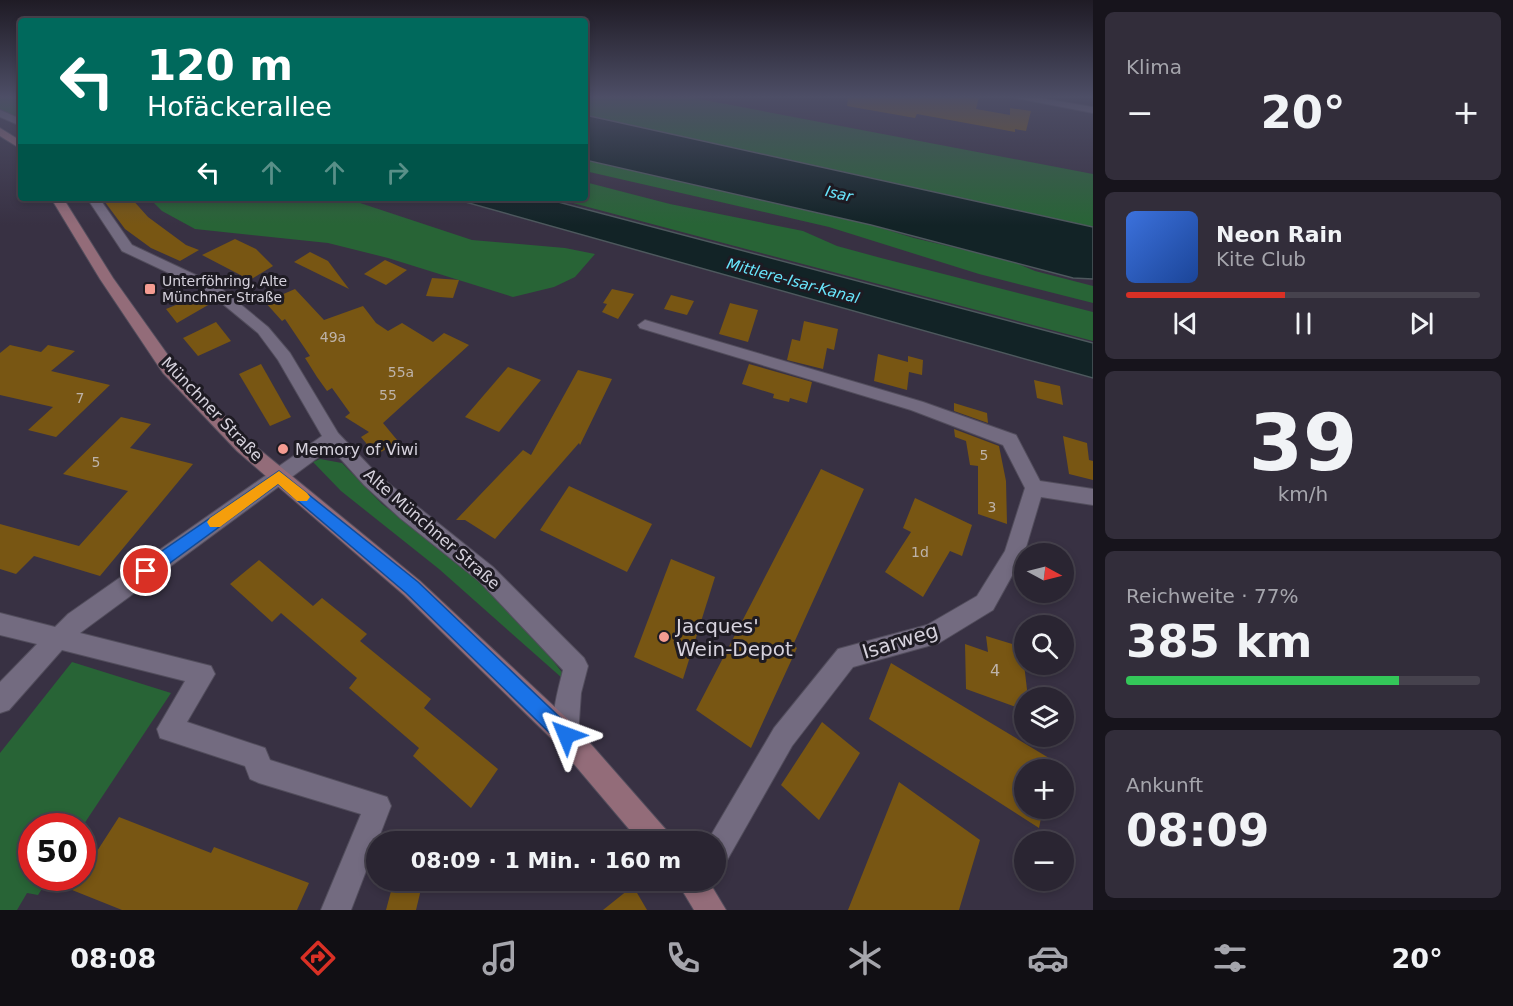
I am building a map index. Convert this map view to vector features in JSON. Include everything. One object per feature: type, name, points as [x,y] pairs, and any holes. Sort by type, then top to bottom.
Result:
[{"type":"main road","name":"Münchner Straße","points":[[59,201],[107,279],[169,369],[243,446],[412,588],[566,735],[592,762],[649,831]]},
{"type":"main road","points":[[700,891],[711,910]]},
{"type":"street","name":"Alte Münchner Straße","points":[[95,201],[128,248],[212,288],[263,330],[284,357],[332,438],[407,512],[486,574],[576,666],[569,693],[566,735]]},
{"type":"street","points":[[645,324],[917,406],[1010,440],[1034,488],[1093,497]]},
{"type":"street","points":[[0,701],[57,637],[76,621],[332,438]]},
{"type":"street","name":"Isarweg","points":[[726,835],[783,737],[846,657],[931,635],[985,603],[1014,554],[1034,488]]},
{"type":"street","points":[[0,624],[203,674],[169,729],[256,757],[258,770],[378,806],[336,910]]},
{"type":"green space","points":[[696,139],[912,139],[1093,174],[1093,227]]},
{"type":"green space","points":[[588,161],[871,225],[914,238],[1011,261],[1035,271],[1093,286],[1093,303],[979,274],[829,227],[588,172]]},
{"type":"green space","points":[[588,183],[670,204],[803,231],[837,246],[1093,312],[1093,341],[565,201],[588,201]]},
{"type":"green space","points":[[152,201],[354,201],[472,240],[565,248],[595,254],[575,277],[554,287],[513,297],[388,258],[328,243],[195,229],[162,211]]},
{"type":"green space","points":[[320,459],[342,463],[382,504],[471,573],[541,645],[564,675],[562,678],[439,569],[341,491],[313,462]]},
{"type":"green space","points":[[72,662],[171,693],[91,813],[18,813],[18,891],[41,891],[38,895],[27,893],[17,910],[0,910],[0,753]]},
{"type":"water","name":"Isar","points":[[588,139],[696,139],[1093,227],[1093,279],[1073,278],[871,225],[588,161]]},
{"type":"water","name":"Mittlere-Isar-Kanal","points":[[462,201],[554,201],[1093,343],[1093,378]]},
{"type":"building","points":[[104,201],[134,201],[148,217],[186,245],[199,250],[180,261],[151,248],[125,229]]},
{"type":"building","points":[[235,239],[256,249],[273,266],[250,280],[202,255]]},
{"type":"building","points":[[310,252],[328,261],[349,289],[294,262]]},
{"type":"building","points":[[385,260],[407,270],[386,285],[364,274]]},
{"type":"building","points":[[432,278],[459,280],[453,298],[426,296]]},
{"type":"building","points":[[295,289],[324,320],[363,306],[376,323],[388,331],[402,323],[433,342],[444,333],[469,345],[383,423],[407,452],[405,455],[391,446],[376,455],[361,437],[369,432],[345,417],[350,413],[332,388],[327,391],[317,377],[305,358],[310,356],[285,319],[282,321],[265,302]]},
{"type":"building","points":[[612,289],[634,294],[618,319],[602,312],[607,304],[603,303]]},
{"type":"building","points":[[205,293],[215,301],[177,323],[166,309]]},
{"type":"building","points":[[671,295],[694,301],[687,315],[664,309]]},
{"type":"building","points":[[730,303],[758,310],[748,342],[719,334]]},
{"type":"building","points":[[804,321],[838,329],[834,350],[827,348],[823,369],[787,360],[792,339],[800,341]]},
{"type":"building","points":[[216,322],[231,341],[198,356],[183,338]]},
{"type":"building","points":[[10,345],[41,352],[48,345],[75,351],[51,371],[110,385],[56,437],[28,430],[53,407],[0,395],[0,353]]},
{"type":"building","points":[[878,354],[908,362],[908,356],[923,360],[922,375],[909,372],[907,390],[874,381]]},
{"type":"building","points":[[261,364],[291,417],[270,426],[239,374]]},
{"type":"building","points":[[749,364],[812,382],[807,403],[790,398],[789,402],[773,398],[774,394],[742,384]]},
{"type":"building","points":[[508,367],[541,380],[499,432],[465,417]]},
{"type":"building","points":[[578,370],[612,379],[580,445],[579,443],[495,539],[465,520],[456,520],[523,450],[531,455]]},
{"type":"building","points":[[1034,380],[1060,386],[1063,405],[1037,398]]},
{"type":"building","points":[[954,403],[987,413],[988,423],[954,411]]},
{"type":"building","points":[[121,417],[151,424],[130,448],[193,464],[100,576],[34,556],[16,574],[0,569],[0,524],[79,546],[128,491],[63,474]]},
{"type":"building","points":[[954,429],[999,446],[1006,481],[1007,524],[978,514],[978,466],[970,465],[966,441],[955,437]]},
{"type":"building","points":[[1063,436],[1087,443],[1089,460],[1093,461],[1093,480],[1069,474]]},
{"type":"building","points":[[821,469],[864,489],[793,645],[797,648],[751,748],[696,710]]},
{"type":"building","points":[[569,486],[652,524],[627,572],[540,530]]},
{"type":"building","points":[[915,498],[972,525],[962,556],[950,551],[923,597],[885,572],[911,532],[903,528]]},
{"type":"building","points":[[671,559],[715,577],[683,679],[634,657]]},
{"type":"building","points":[[259,560],[313,606],[322,598],[367,634],[360,641],[431,699],[424,708],[498,769],[471,808],[413,756],[419,748],[349,688],[357,678],[281,613],[272,622],[230,584]]},
{"type":"building","points":[[986,636],[1014,645],[1014,675],[1025,675],[1027,687],[1014,687],[1014,706],[966,689],[965,644],[988,652]]},
{"type":"building","points":[[891,663],[1014,737],[1014,747],[1031,747],[1051,759],[1014,759],[1014,812],[869,719]]},
{"type":"building","points":[[822,722],[860,753],[819,820],[781,785]]},
{"type":"building","points":[[899,782],[980,840],[959,910],[848,910]]},
{"type":"building","points":[[119,817],[211,853],[214,847],[309,883],[297,910],[122,910],[74,891],[96,891],[96,853]]},
{"type":"building","points":[[1025,819],[1041,819],[1039,828]]},
{"type":"building","points":[[391,891],[421,891],[416,910],[386,910]]},
{"type":"building","points":[[627,891],[636,891],[647,910],[603,910]]},
{"type":"slow traffic","points":[[215,522],[279,477],[302,497]]},
{"type":"place","name":"Unterföhring, Alte Münchner Straße","points":[[150,289]]},
{"type":"place","name":"Memory of Viwi","points":[[283,449]]},
{"type":"place","name":"Jacques' Wein-Depot","points":[[664,637]]},
{"type":"route","points":[[146,571],[279,477],[412,588],[566,735]]}]
